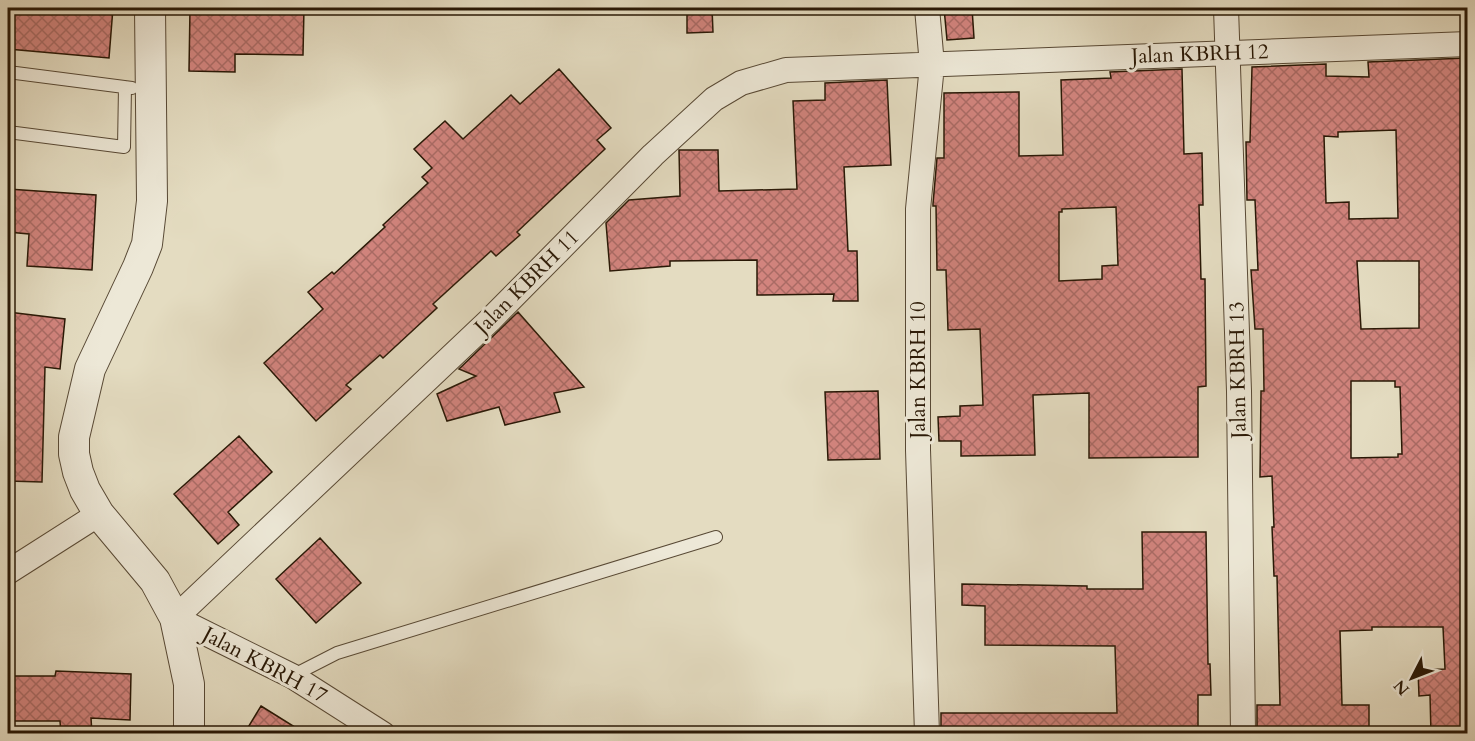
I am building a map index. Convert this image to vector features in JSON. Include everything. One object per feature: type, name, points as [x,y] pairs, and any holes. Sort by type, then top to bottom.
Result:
[{"type":"street","points":[[150,8],[138,89],[152,201],[147,244],[90,369],[74,437],[74,454],[85,490],[99,514],[155,581],[175,618],[189,684],[189,734]]},
{"type":"street","name":"Jalan KBRH 10","points":[[927,8],[932,65],[918,208],[918,450],[927,734]]},
{"type":"street","name":"Jalan KBRH 13","points":[[1226,8],[1239,391],[1244,734]]},
{"type":"street","name":"Jalan KBRH 12","points":[[932,65],[1467,44]]},
{"type":"street","name":"Jalan KBRH 11","points":[[175,618],[490,320],[653,155],[714,99],[741,83],[786,70],[932,65]]},
{"type":"street","points":[[8,572],[99,514]]},
{"type":"street","name":"Jalan KBRH 17","points":[[175,618],[292,676],[383,734]]},
{"type":"lane","points":[[8,72],[138,89],[124,147],[8,132]]},
{"type":"lane","points":[[292,676],[337,653],[716,537]]},
{"type":"building","points":[[8,8],[113,8],[109,58],[8,49]]},
{"type":"building","points":[[190,8],[304,8],[303,55],[235,54],[235,72],[189,71]]},
{"type":"building","points":[[687,8],[712,8],[713,32],[687,33]]},
{"type":"building","points":[[944,8],[972,8],[974,38],[947,40]]},
{"type":"building","points":[[1467,58],[1467,734],[1431,734],[1430,695],[1419,696],[1418,670],[1445,669],[1443,627],[1372,627],[1372,630],[1340,631],[1342,705],[1369,705],[1369,734],[1257,733],[1257,705],[1280,705],[1272,476],[1260,477],[1261,391],[1264,391],[1263,329],[1255,329],[1251,270],[1258,270],[1255,200],[1247,200],[1246,142],[1250,142],[1252,67],[1326,64],[1326,76],[1369,77],[1368,62]],"holes":[[[1396,130],[1398,218],[1349,219],[1349,202],[1326,203],[1324,136],[1338,137],[1338,132]],[[1357,261],[1419,261],[1419,328],[1361,329]],[[1351,381],[1395,381],[1395,387],[1400,387],[1402,454],[1398,454],[1398,457],[1351,458]]]},
{"type":"building","points":[[559,69],[611,128],[597,140],[605,149],[517,232],[520,235],[496,256],[491,251],[433,304],[437,308],[383,358],[380,355],[346,385],[351,389],[316,421],[264,363],[323,309],[308,292],[332,272],[334,274],[428,183],[422,177],[432,168],[414,149],[445,121],[463,139],[511,95],[520,104]]},
{"type":"building","points":[[1182,69],[1184,154],[1202,153],[1203,205],[1199,205],[1201,279],[1205,279],[1206,386],[1198,387],[1198,457],[1089,458],[1089,393],[1033,395],[1035,455],[961,456],[961,441],[939,441],[938,417],[960,416],[960,406],[983,405],[980,329],[948,330],[946,270],[937,270],[936,206],[933,204],[937,158],[944,158],[944,93],[1019,92],[1019,156],[1063,155],[1061,80],[1111,78],[1110,72]],"holes":[[[1116,207],[1118,265],[1102,266],[1102,279],[1059,281],[1059,212],[1062,212],[1062,209]]]},
{"type":"building","points":[[887,80],[891,165],[844,167],[848,251],[857,251],[858,301],[833,301],[834,294],[757,295],[757,260],[670,261],[670,266],[610,271],[606,223],[629,200],[680,196],[679,150],[718,150],[719,191],[797,189],[793,101],[825,100],[825,83]]},
{"type":"building","points":[[8,189],[96,195],[92,270],[27,266],[29,234],[8,232]]},
{"type":"building","points":[[8,312],[65,319],[60,369],[45,367],[42,482],[8,481]]},
{"type":"building","points":[[518,312],[584,387],[554,393],[560,412],[505,425],[499,407],[447,421],[437,394],[476,376],[459,369]]},
{"type":"building","points":[[878,391],[880,459],[828,460],[825,392]]},
{"type":"building","points":[[239,436],[272,472],[228,512],[239,525],[218,544],[174,494]]},
{"type":"building","points":[[1142,532],[1206,532],[1208,664],[1210,664],[1211,695],[1198,695],[1198,734],[941,734],[941,713],[1117,713],[1115,646],[985,645],[985,606],[962,605],[962,584],[1143,589]]},
{"type":"building","points":[[320,538],[361,583],[316,623],[276,579]]},
{"type":"building","points":[[56,671],[131,674],[130,720],[91,718],[92,734],[61,734],[60,721],[8,721],[8,676],[55,676]]},
{"type":"building","points":[[261,706],[306,734],[244,734]]}]
